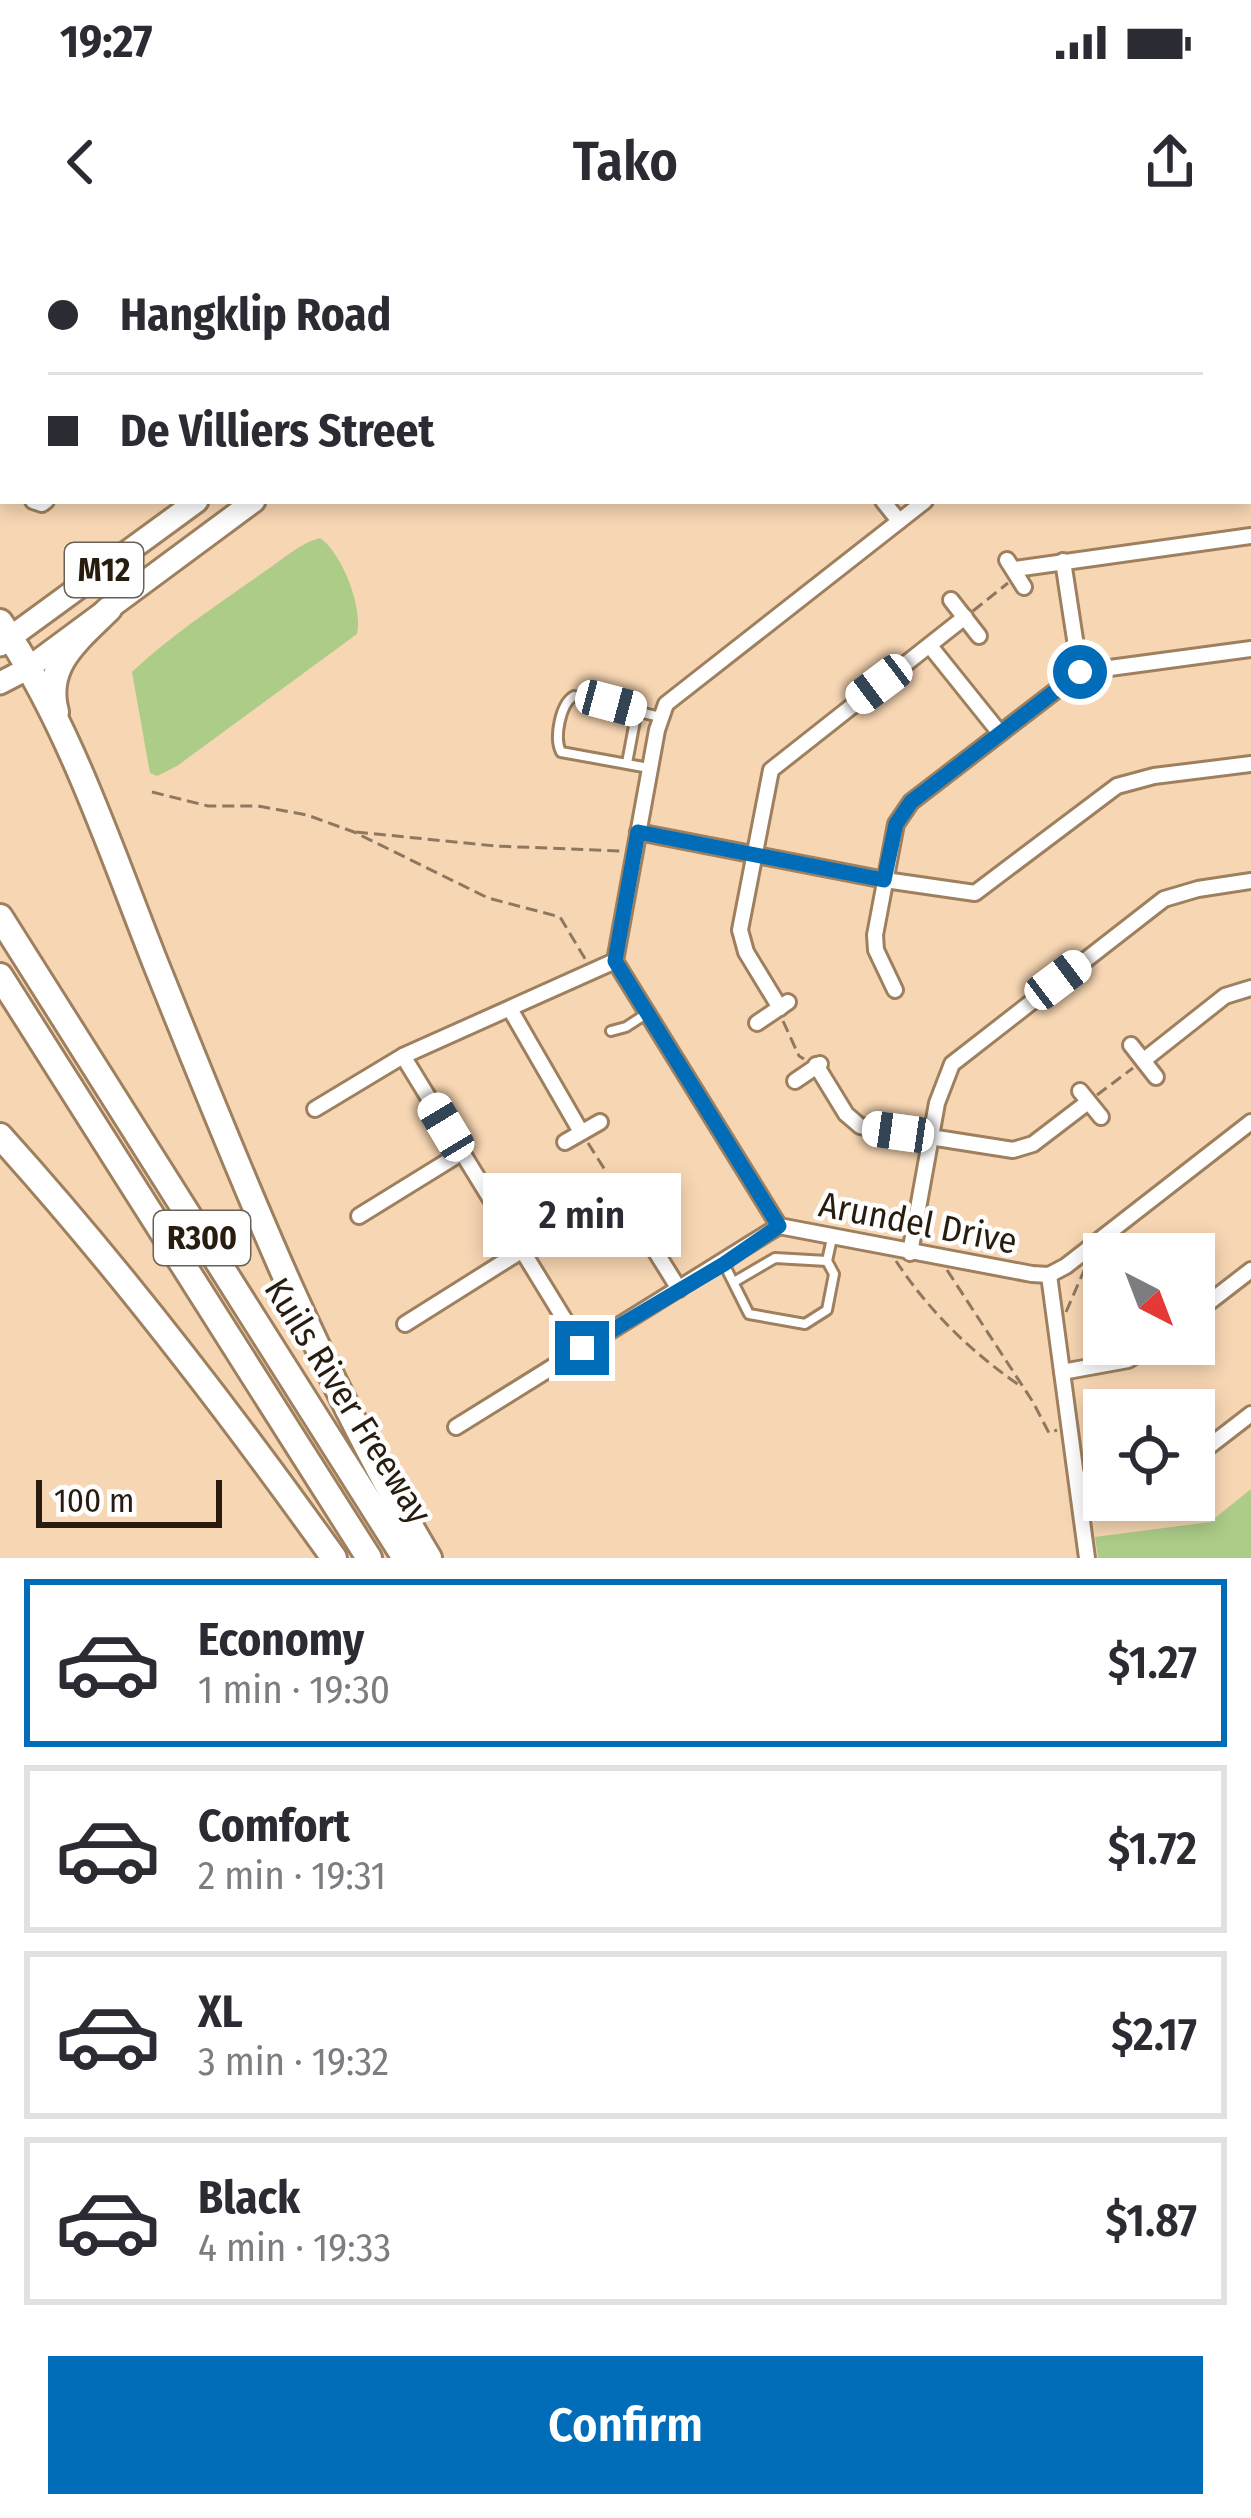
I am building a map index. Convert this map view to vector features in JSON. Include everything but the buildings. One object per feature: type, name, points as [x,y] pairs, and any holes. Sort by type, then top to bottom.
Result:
[{"type":"highway","points":[[65,742],[53,700],[56,668],[109,609]]},
{"type":"highway","points":[[4,635],[65,742],[311,1340],[369,1455],[429,1558]]},
{"type":"highway","name":"Kuils River Freeway","points":[[0,917],[405,1558]]},
{"type":"highway","name":"Kuils River Freeway","points":[[0,976],[369,1558]]},
{"type":"highway","points":[[0,1136],[130,1286],[232,1415],[334,1558]]},
{"type":"main road","name":"M12","points":[[4,635],[193,504]]},
{"type":"main road","name":"M12","points":[[0,683],[27,669],[250,504]]},
{"type":"street","points":[[886,504],[899,521]]},
{"type":"street","points":[[315,1108],[403,1056],[615,961],[660,717],[670,699],[921,504]]},
{"type":"street","points":[[1016,572],[1251,536]]},
{"type":"street","points":[[1063,562],[1080,672]]},
{"type":"street","points":[[951,600],[980,636]]},
{"type":"street","points":[[757,1023],[784,1005],[741,941],[766,779],[775,765],[965,617]]},
{"type":"street","points":[[930,646],[998,733]]},
{"type":"street","points":[[895,990],[876,950],[875,935],[896,824],[903,812],[1080,672],[1251,649]]},
{"type":"street","points":[[638,832],[884,880],[976,892],[1117,786],[1154,776],[1251,764]]},
{"type":"street","points":[[910,1253],[946,1072],[976,1043],[1164,899],[1251,881]]},
{"type":"street","name":"Arundel Drive","points":[[615,961],[779,1226],[1049,1275],[1251,1122]]},
{"type":"street","points":[[1144,1060],[1225,996],[1251,988]]},
{"type":"street","points":[[510,1009],[581,1132]]},
{"type":"street","points":[[1131,1045],[1156,1077]]},
{"type":"street","points":[[403,1056],[582,1348]]},
{"type":"street","points":[[795,1081],[820,1063],[846,1114],[860,1126],[1001,1149],[1022,1148],[1084,1096],[1101,1118]]},
{"type":"street","points":[[565,1142],[599,1122]]},
{"type":"street","points":[[359,1216],[461,1153]]},
{"type":"street","points":[[602,1200],[624,1187],[679,1289]]},
{"type":"street","points":[[456,1427],[779,1226]]},
{"type":"street","points":[[406,1324],[521,1251]]},
{"type":"street","points":[[1215,1298],[1251,1270]]},
{"type":"street","points":[[1049,1275],[1087,1558]]},
{"type":"street","points":[[1062,1372],[1100,1365]]},
{"type":"street","points":[[1215,1442],[1251,1414]]},
{"type":"street","points":[[1077,1479],[1083,1479]]},
{"type":"lane","points":[[650,768],[561,752],[557,742],[565,704],[572,696],[660,717]]},
{"type":"lane","points":[[627,764],[637,710]]},
{"type":"lane","points":[[611,1030],[646,1014]]},
{"type":"lane","points":[[724,1264],[752,1317],[805,1324],[827,1310],[832,1238]]},
{"type":"lane","points":[[734,1282],[775,1258],[827,1261]]},
{"type":"path","points":[[965,617],[1016,572]]},
{"type":"path","points":[[152,792],[208,806],[258,806],[307,814],[354,832],[488,898],[560,917],[593,971]]},
{"type":"path","points":[[354,832],[495,846],[634,852]]},
{"type":"path","points":[[784,1005],[786,1031],[799,1056],[820,1063]]},
{"type":"path","points":[[1084,1096],[1144,1060]]},
{"type":"path","points":[[581,1132],[624,1187]]},
{"type":"path","points":[[894,1250],[894,1259],[920,1298],[987,1363],[1021,1387]]},
{"type":"path","points":[[1055,1321],[1071,1305],[1086,1265],[1082,1253]]},
{"type":"path","points":[[946,1259],[946,1269],[964,1300],[1049,1433],[1070,1426]]},
{"type":"green space","points":[[320,538],[349,582],[357,610],[357,634],[177,766],[157,776],[150,773],[132,672],[294,550]]},
{"type":"green space","points":[[1251,1489],[1251,1558],[1098,1558],[1095,1537],[1215,1518]]},
{"type":"route","points":[[582,1348],[779,1226],[615,961],[638,832],[884,880],[896,824],[911,802],[1080,672]]}]
